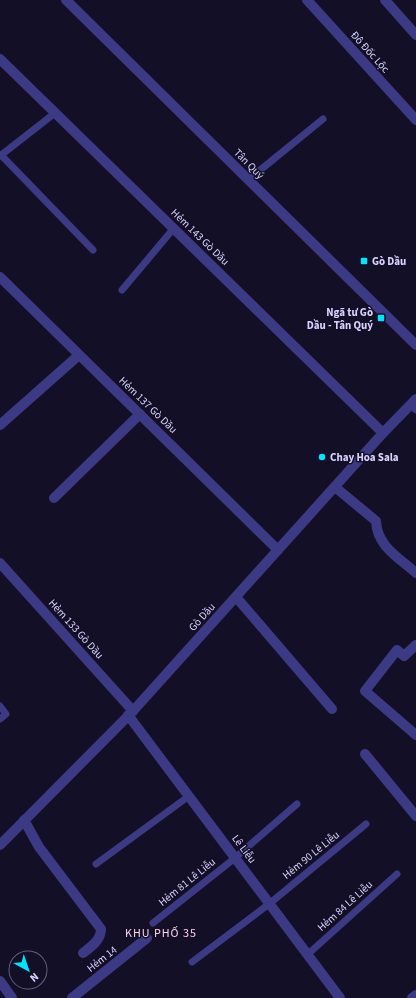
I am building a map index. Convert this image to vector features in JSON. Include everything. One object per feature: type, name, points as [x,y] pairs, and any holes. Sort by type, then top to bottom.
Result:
[{"type":"street","name":"Tân Quý","points":[[66,0],[416,345]]},
{"type":"street","name":"Đô Đốc Lộc","points":[[307,0],[416,120]]},
{"type":"street","points":[[385,0],[416,35]]},
{"type":"street","name":"Hẻm 143 Gò Dầu","points":[[0,59],[383,432]]},
{"type":"street","name":"Hẻm 137 Gò Dầu","points":[[0,277],[278,550]]},
{"type":"street","points":[[0,425],[79,355]]},
{"type":"street","name":"Gò Dầu","points":[[0,845],[131,713],[383,432],[414,405]]},
{"type":"street","points":[[54,498],[140,414]]},
{"type":"street","points":[[334,487],[376,521],[376,532],[381,542],[416,573]]},
{"type":"street","name":"Hẻm 133 Gò Dầu","points":[[0,563],[131,713]]},
{"type":"street","points":[[236,596],[332,709]]},
{"type":"street","points":[[416,645],[404,656],[397,650],[365,691],[416,735]]},
{"type":"street","name":"Lê Liễu","points":[[131,713],[189,796],[340,998]]},
{"type":"street","points":[[365,754],[416,816]]},
{"type":"street","points":[[24,820],[39,847],[101,929],[101,935],[98,940],[84,953]]},
{"type":"street","name":"Hẻm 14","points":[[72,998],[147,938]]},
{"type":"street","points":[[0,982],[12,998]]},
{"type":"street","points":[[412,998],[416,995]]},
{"type":"lane","points":[[55,113],[0,156],[94,250]]},
{"type":"lane","points":[[248,180],[323,120]]},
{"type":"lane","points":[[122,290],[174,228]]},
{"type":"lane","points":[[0,706],[6,714],[0,719]]},
{"type":"lane","points":[[96,864],[189,796]]},
{"type":"lane","name":"Hẻm 81 Lê Liễu","points":[[153,923],[235,858],[297,804]]},
{"type":"lane","name":"Hẻm 90 Lê Liễu","points":[[192,962],[269,904],[366,824]]},
{"type":"lane","name":"Hẻm 84 Lê Liễu","points":[[307,955],[397,874]]},
{"type":"place","name":"Gò Dầu","points":[[364,261]]},
{"type":"place","name":"Ngã tư Gò Dầu - Tân Quý","points":[[381,318]]},
{"type":"place","name":"Chay Hoa Sala","points":[[322,457]]},
{"type":"district","name":"KHU PHỐ 35","points":[[161,933]]}]
